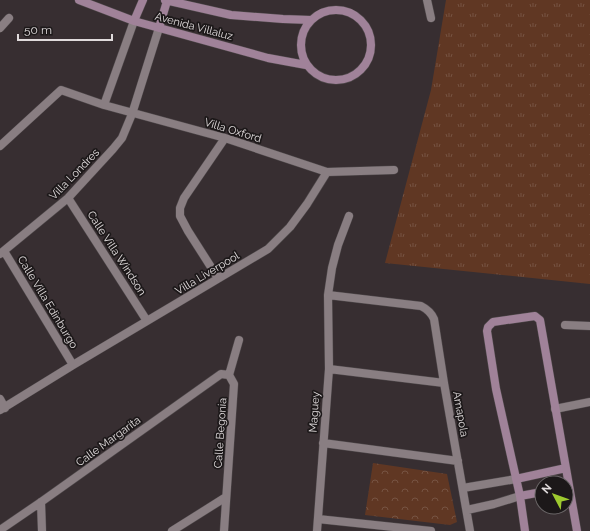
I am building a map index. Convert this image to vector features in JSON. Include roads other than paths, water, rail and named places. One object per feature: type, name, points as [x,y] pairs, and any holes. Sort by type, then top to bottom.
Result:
[{"type":"street","name":"Avenida Villaluz","points":[[79,0],[134,21],[268,58],[306,65]]},
{"type":"street","points":[[104,105],[143,0]]},
{"type":"street","name":"Avenida Villaluz","points":[[166,0],[231,15],[283,20],[311,20]]},
{"type":"street","points":[[159,28],[166,0]]},
{"type":"street","points":[[427,0],[431,18]]},
{"type":"street","points":[[340,10],[353,14],[364,23],[370,36],[371,50],[366,63],[356,74],[344,79],[329,80],[316,75],[306,65],[301,50],[302,33],[311,20],[326,11],[340,10]]},
{"type":"street","points":[[0,28],[9,18]]},
{"type":"street","name":"Villa Londres","points":[[2,252],[68,198],[122,138],[132,114],[159,28]]},
{"type":"street","name":"Villa Oxford","points":[[0,146],[61,90],[132,114],[225,138],[327,172]]},
{"type":"street","points":[[218,278],[188,231],[180,216],[180,208],[184,198],[225,138]]},
{"type":"street","points":[[327,172],[394,170]]},
{"type":"street","name":"Villa Liverpool","points":[[2,409],[268,249],[290,227],[307,204],[327,172]]},
{"type":"street","name":"Calle Villa Windson","points":[[68,198],[148,321]]},
{"type":"street","name":"Maguey","points":[[317,531],[329,369],[328,295],[332,268],[338,245],[349,216]]},
{"type":"street","name":"Calle Villa Edinburgo","points":[[2,252],[73,365]]},
{"type":"street","name":"Amapola","points":[[328,295],[421,306],[432,313],[470,531]]},
{"type":"street","points":[[525,531],[520,496],[496,389],[487,331],[488,327],[493,322],[535,316],[539,318],[567,475]]},
{"type":"street","points":[[565,325],[590,326]]},
{"type":"street","points":[[228,375],[239,340]]},
{"type":"street","points":[[329,369],[444,383]]},
{"type":"street","name":"Calle Margarita","points":[[0,530],[221,374],[228,375]]},
{"type":"street","name":"Calle Begonia","points":[[224,531],[234,384],[228,375]]},
{"type":"street","points":[[0,399],[2,409]]},
{"type":"street","points":[[555,409],[590,402]]},
{"type":"street","points":[[323,443],[458,461]]},
{"type":"street","points":[[463,488],[516,479],[566,468]]},
{"type":"street","points":[[466,510],[534,493]]},
{"type":"street","points":[[172,531],[226,497]]},
{"type":"street","points":[[41,502],[42,531]]},
{"type":"street","points":[[574,515],[577,531]]},
{"type":"street","points":[[318,519],[431,531]]}]
